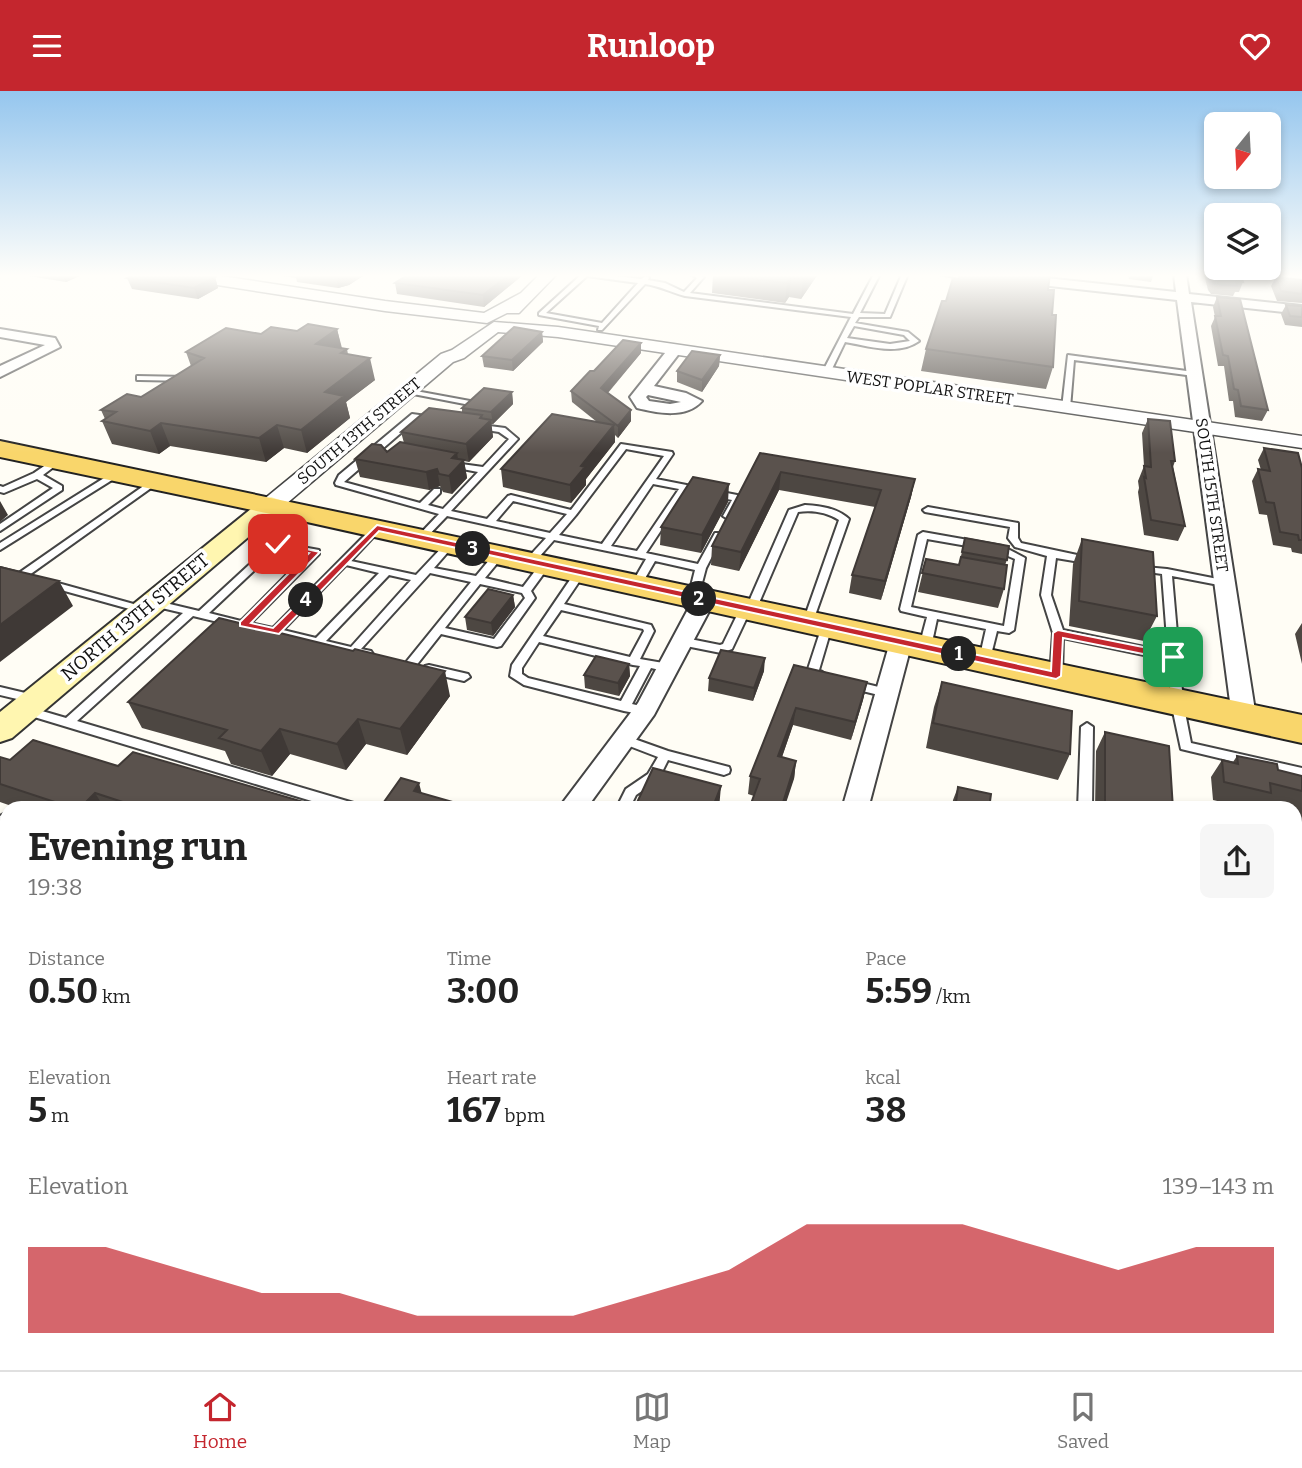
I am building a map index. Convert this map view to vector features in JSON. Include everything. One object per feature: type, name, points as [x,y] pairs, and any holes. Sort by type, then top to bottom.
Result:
[{"type":"main road","points":[[5,454],[48,468],[117,473],[580,573],[643,566],[748,610],[1302,729]]},
{"type":"main road","name":"NORTH 13TH STREET","points":[[0,730],[271,505]]},
{"type":"street","points":[[0,372],[54,347],[50,341],[4,334]]},
{"type":"street","name":"SOUTH 13TH STREET","points":[[271,505],[447,358],[458,354],[478,334]]},
{"type":"street","name":"WEST POPLAR STREET","points":[[605,334],[674,351],[1302,442]]},
{"type":"street","name":"SOUTH 15TH STREET","points":[[1188,334],[1244,717]]},
{"type":"street","points":[[643,389],[674,351]]},
{"type":"street","points":[[0,379],[27,365],[32,359]]},
{"type":"street","points":[[577,801],[624,739],[634,709],[658,666],[680,641],[699,589]]},
{"type":"street","points":[[857,801],[887,693],[913,644]]},
{"type":"lane","points":[[826,373],[847,334]]},
{"type":"lane","points":[[844,340],[896,346],[915,341],[907,334]]},
{"type":"lane","points":[[1066,408],[1071,357],[1194,374]]},
{"type":"lane","points":[[140,378],[173,377],[189,379],[189,382]]},
{"type":"lane","points":[[408,391],[470,403]]},
{"type":"lane","points":[[385,410],[440,420]]},
{"type":"lane","points":[[415,416],[342,477],[339,483],[364,490],[406,496],[445,511],[490,522],[530,562],[530,598],[497,643],[439,630]]},
{"type":"lane","points":[[354,650],[427,569],[445,511],[514,439],[502,430],[464,424]]},
{"type":"lane","points":[[464,677],[406,663],[439,630],[478,580],[530,562],[573,513],[624,446],[669,454],[604,548]]},
{"type":"lane","points":[[375,449],[388,452]]},
{"type":"lane","points":[[440,462],[484,470]]},
{"type":"lane","points":[[452,475],[461,466]]},
{"type":"lane","points":[[0,528],[59,488],[48,468],[1,490]]},
{"type":"lane","points":[[0,547],[117,473]]},
{"type":"lane","points":[[364,490],[375,480]]},
{"type":"lane","points":[[21,576],[155,481]]},
{"type":"lane","points":[[650,481],[737,498],[699,589]]},
{"type":"lane","points":[[427,569],[478,580],[530,562],[604,548],[643,566],[684,488]]},
{"type":"lane","points":[[424,504],[437,491]]},
{"type":"lane","points":[[490,522],[511,498],[573,513]]},
{"type":"lane","points":[[680,641],[721,649],[728,646],[748,610],[794,510],[806,508],[836,513],[844,519],[818,624],[813,672],[824,678],[887,693]]},
{"type":"lane","points":[[928,510],[1015,525],[1013,537],[1018,545],[1052,554],[1103,562]]},
{"type":"lane","points":[[275,631],[377,528]]},
{"type":"lane","points":[[922,535],[999,548],[1020,558],[1016,581],[1009,630],[905,609],[922,535]]},
{"type":"lane","points":[[68,723],[278,544],[315,552],[244,624]]},
{"type":"lane","points":[[1052,554],[1046,595],[1058,633],[1056,676]]},
{"type":"lane","points":[[344,562],[419,579]]},
{"type":"lane","points":[[916,562],[929,564]]},
{"type":"lane","points":[[1129,566],[1224,583]]},
{"type":"lane","points":[[0,571],[149,606],[196,613],[377,656]]},
{"type":"lane","points":[[319,642],[386,572]]},
{"type":"lane","points":[[1167,572],[1177,702],[1185,746],[1302,773]]},
{"type":"lane","points":[[580,573],[516,668],[516,676],[524,681],[634,709]]},
{"type":"lane","points":[[1004,579],[1016,581]]},
{"type":"lane","points":[[558,606],[647,627],[649,631],[634,661]]},
{"type":"lane","points":[[913,644],[933,615]]},
{"type":"lane","points":[[985,660],[992,627]]},
{"type":"lane","points":[[1058,633],[1173,657]]},
{"type":"lane","points":[[536,638],[658,666]]},
{"type":"lane","points":[[0,691],[68,723],[330,801]]},
{"type":"lane","points":[[1085,801],[1087,726]]},
{"type":"lane","points":[[624,739],[665,755],[723,771]]},
{"type":"lane","points":[[626,801],[631,792],[653,778],[665,755]]},
{"type":"building","points":[[217,334],[330,334],[316,344],[347,349],[341,353],[370,358],[325,392],[344,396],[301,430],[277,425],[259,438],[161,423],[150,431],[102,421],[116,412],[101,410],[127,394],[141,397],[204,358],[186,352]]},
{"type":"building","points":[[507,334],[540,334],[512,360],[482,356]]},
{"type":"building","points":[[931,334],[1055,334],[1053,367],[926,349]]},
{"type":"building","points":[[1219,334],[1249,334],[1268,410],[1241,406],[1238,390],[1234,389],[1228,356],[1223,355]]},
{"type":"building","points":[[623,340],[641,343],[601,388],[631,410],[618,426],[571,391]]},
{"type":"building","points":[[692,351],[720,355],[702,380],[677,371]]},
{"type":"building","points":[[484,388],[512,392],[491,412],[462,408]]},
{"type":"building","points":[[429,408],[482,415],[480,418],[491,420],[466,444],[401,432]]},
{"type":"building","points":[[552,414],[614,425],[581,466],[585,467],[570,485],[501,469]]},
{"type":"building","points":[[1148,419],[1170,421],[1175,461],[1171,461],[1185,526],[1151,520],[1144,477],[1146,478],[1144,466],[1151,467]]},
{"type":"building","points":[[400,442],[457,453],[452,458],[464,460],[449,476],[439,474],[437,469],[426,472],[355,459],[372,444],[381,445],[387,452]]},
{"type":"building","points":[[1264,448],[1298,453],[1302,468],[1302,540],[1299,540],[1298,535],[1280,532],[1274,503],[1266,502],[1258,469],[1270,471]]},
{"type":"building","points":[[760,453],[915,479],[885,581],[852,575],[881,490],[781,472],[741,552],[712,546]]},
{"type":"building","points":[[693,477],[729,484],[702,535],[661,527]]},
{"type":"building","points":[[965,538],[1009,546],[1007,560],[962,552]]},
{"type":"building","points":[[1082,539],[1153,552],[1157,616],[1079,601]]},
{"type":"building","points":[[961,557],[1007,565],[1004,589],[922,573],[926,559],[959,565]]},
{"type":"building","points":[[0,567],[59,581],[0,625]]},
{"type":"building","points":[[488,589],[513,595],[491,623],[465,617]]},
{"type":"building","points":[[219,618],[445,671],[400,729],[358,719],[337,744],[280,729],[261,751],[219,738],[227,730],[128,702]]},
{"type":"building","points":[[721,650],[765,658],[754,688],[709,678]]},
{"type":"building","points":[[596,656],[629,664],[618,683],[584,675]]},
{"type":"building","points":[[794,665],[867,682],[855,722],[796,708],[778,756],[796,761],[784,801],[752,801],[760,779],[750,776]]},
{"type":"building","points":[[942,682],[1072,711],[1070,754],[933,723]]},
{"type":"building","points":[[1105,732],[1169,746],[1172,801],[1105,801]]},
{"type":"building","points":[[33,740],[118,766],[133,752],[300,801],[120,801],[95,793],[87,801],[52,801],[0,784],[0,757],[10,760]]},
{"type":"building","points":[[1237,756],[1277,764],[1278,770],[1302,776],[1302,791],[1270,783],[1271,793],[1224,782],[1222,760],[1238,764]]},
{"type":"building","points":[[653,768],[721,786],[715,801],[638,801]]},
{"type":"building","points":[[401,778],[419,783],[414,791],[449,801],[385,801]]},
{"type":"building","points":[[958,787],[991,794],[990,801],[956,801]]},
{"type":"route","points":[[278,544],[315,552],[244,624],[275,631],[377,528],[1056,676],[1058,633],[1173,657]]}]
